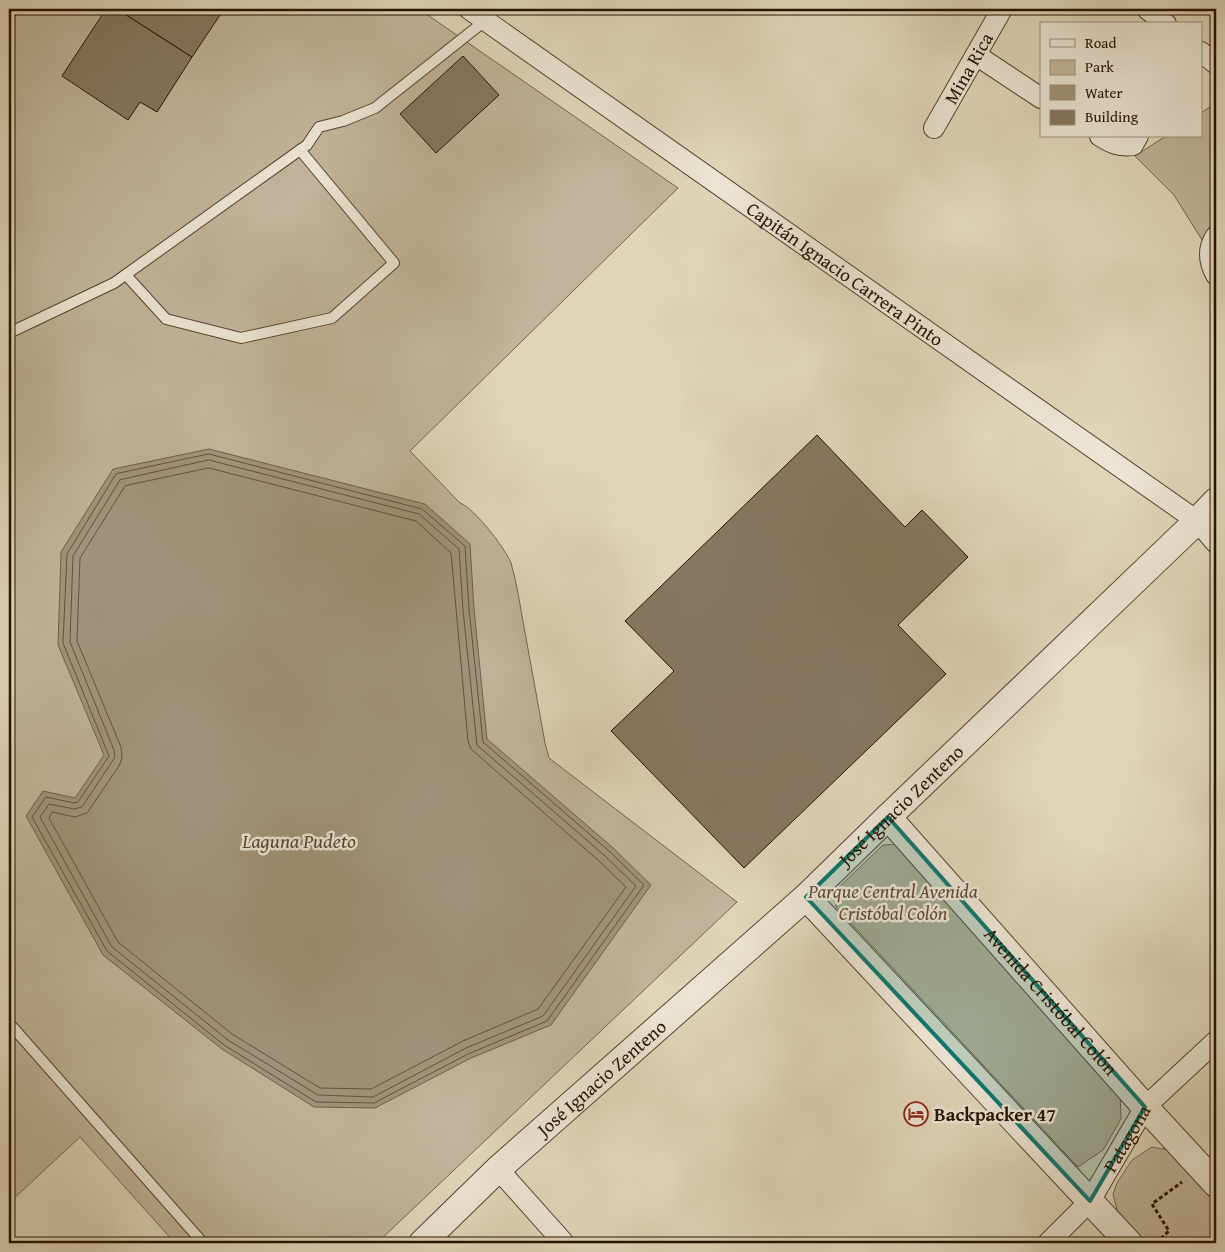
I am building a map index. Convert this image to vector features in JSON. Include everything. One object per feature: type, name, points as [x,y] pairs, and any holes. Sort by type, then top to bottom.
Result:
[{"type":"street","name":"Capitán Ignacio Carrera Pinto","points":[[469,9],[1197,521],[1216,543]]},
{"type":"street","name":"Mina Rica","points":[[934,128],[1002,9]]},
{"type":"street","points":[[1148,9],[1164,22]]},
{"type":"street","points":[[1202,53],[1216,64]]},
{"type":"street","points":[[976,55],[1040,97]]},
{"type":"street","points":[[1103,138],[1110,143],[1124,146],[1133,145],[1137,138]]},
{"type":"street","points":[[1216,236],[1209,253],[1216,275]]},
{"type":"street","name":"José Ignacio Zenteno","points":[[422,1243],[498,1169],[806,897],[1216,501]]},
{"type":"street","name":"Avenida Cristóbal Colón","points":[[888,817],[1144,1107],[1208,1176]]},
{"type":"street","points":[[806,897],[1129,1243]]},
{"type":"street","name":"Patagona","points":[[1048,1243],[1090,1201],[1144,1107],[1216,1041]]},
{"type":"street","points":[[498,1169],[564,1243]]},
{"type":"lane","points":[[9,333],[114,283],[307,145],[319,126],[343,121],[375,108],[486,20]]},
{"type":"lane","points":[[126,275],[166,319],[241,338],[332,318],[394,263],[300,150]]},
{"type":"lane","points":[[9,1023],[203,1243]]},
{"type":"path","points":[[1156,1243],[1168,1231],[1152,1204],[1208,1176]]},
{"type":"highlighted area","points":[[888,817],[1145,1107],[1090,1201],[806,897]]},
{"type":"green space","points":[[9,9],[419,9],[678,188],[410,451],[460,503],[481,521],[508,556],[517,587],[549,758],[737,902],[377,1243],[175,1243],[80,1137],[9,1203]]},
{"type":"green space","points":[[1216,103],[1216,227],[1202,240],[1174,195],[1135,156],[1163,138],[1202,138],[1202,112]]},
{"type":"green space","name":"Parque Central Avenida Cristóbal Colón","points":[[903,844],[1120,1091],[1121,1119],[1103,1150],[1078,1167],[836,907],[834,892],[883,845]]},
{"type":"green space","points":[[1152,1147],[1174,1151],[1216,1197],[1216,1243],[1145,1243],[1117,1210],[1113,1194],[1117,1183],[1132,1160]]},
{"type":"water","name":"Laguna Pudeto","points":[[209,449],[425,504],[470,544],[474,609],[487,739],[612,847],[651,885],[551,1025],[471,1058],[375,1108],[314,1107],[222,1049],[103,955],[26,816],[43,791],[75,798],[104,755],[58,645],[61,552],[113,469]]},
{"type":"building","points":[[106,9],[117,9],[192,57],[157,112],[140,102],[128,120],[62,76]]},
{"type":"building","points":[[117,9],[224,9],[192,57]]},
{"type":"building","points":[[463,56],[499,95],[436,153],[400,114]]},
{"type":"building","points":[[817,435],[905,527],[922,510],[968,557],[898,625],[946,674],[744,868],[611,731],[674,671],[625,621]]},
{"type":"place","name":"Backpacker 47","points":[[916,1114]]}]
